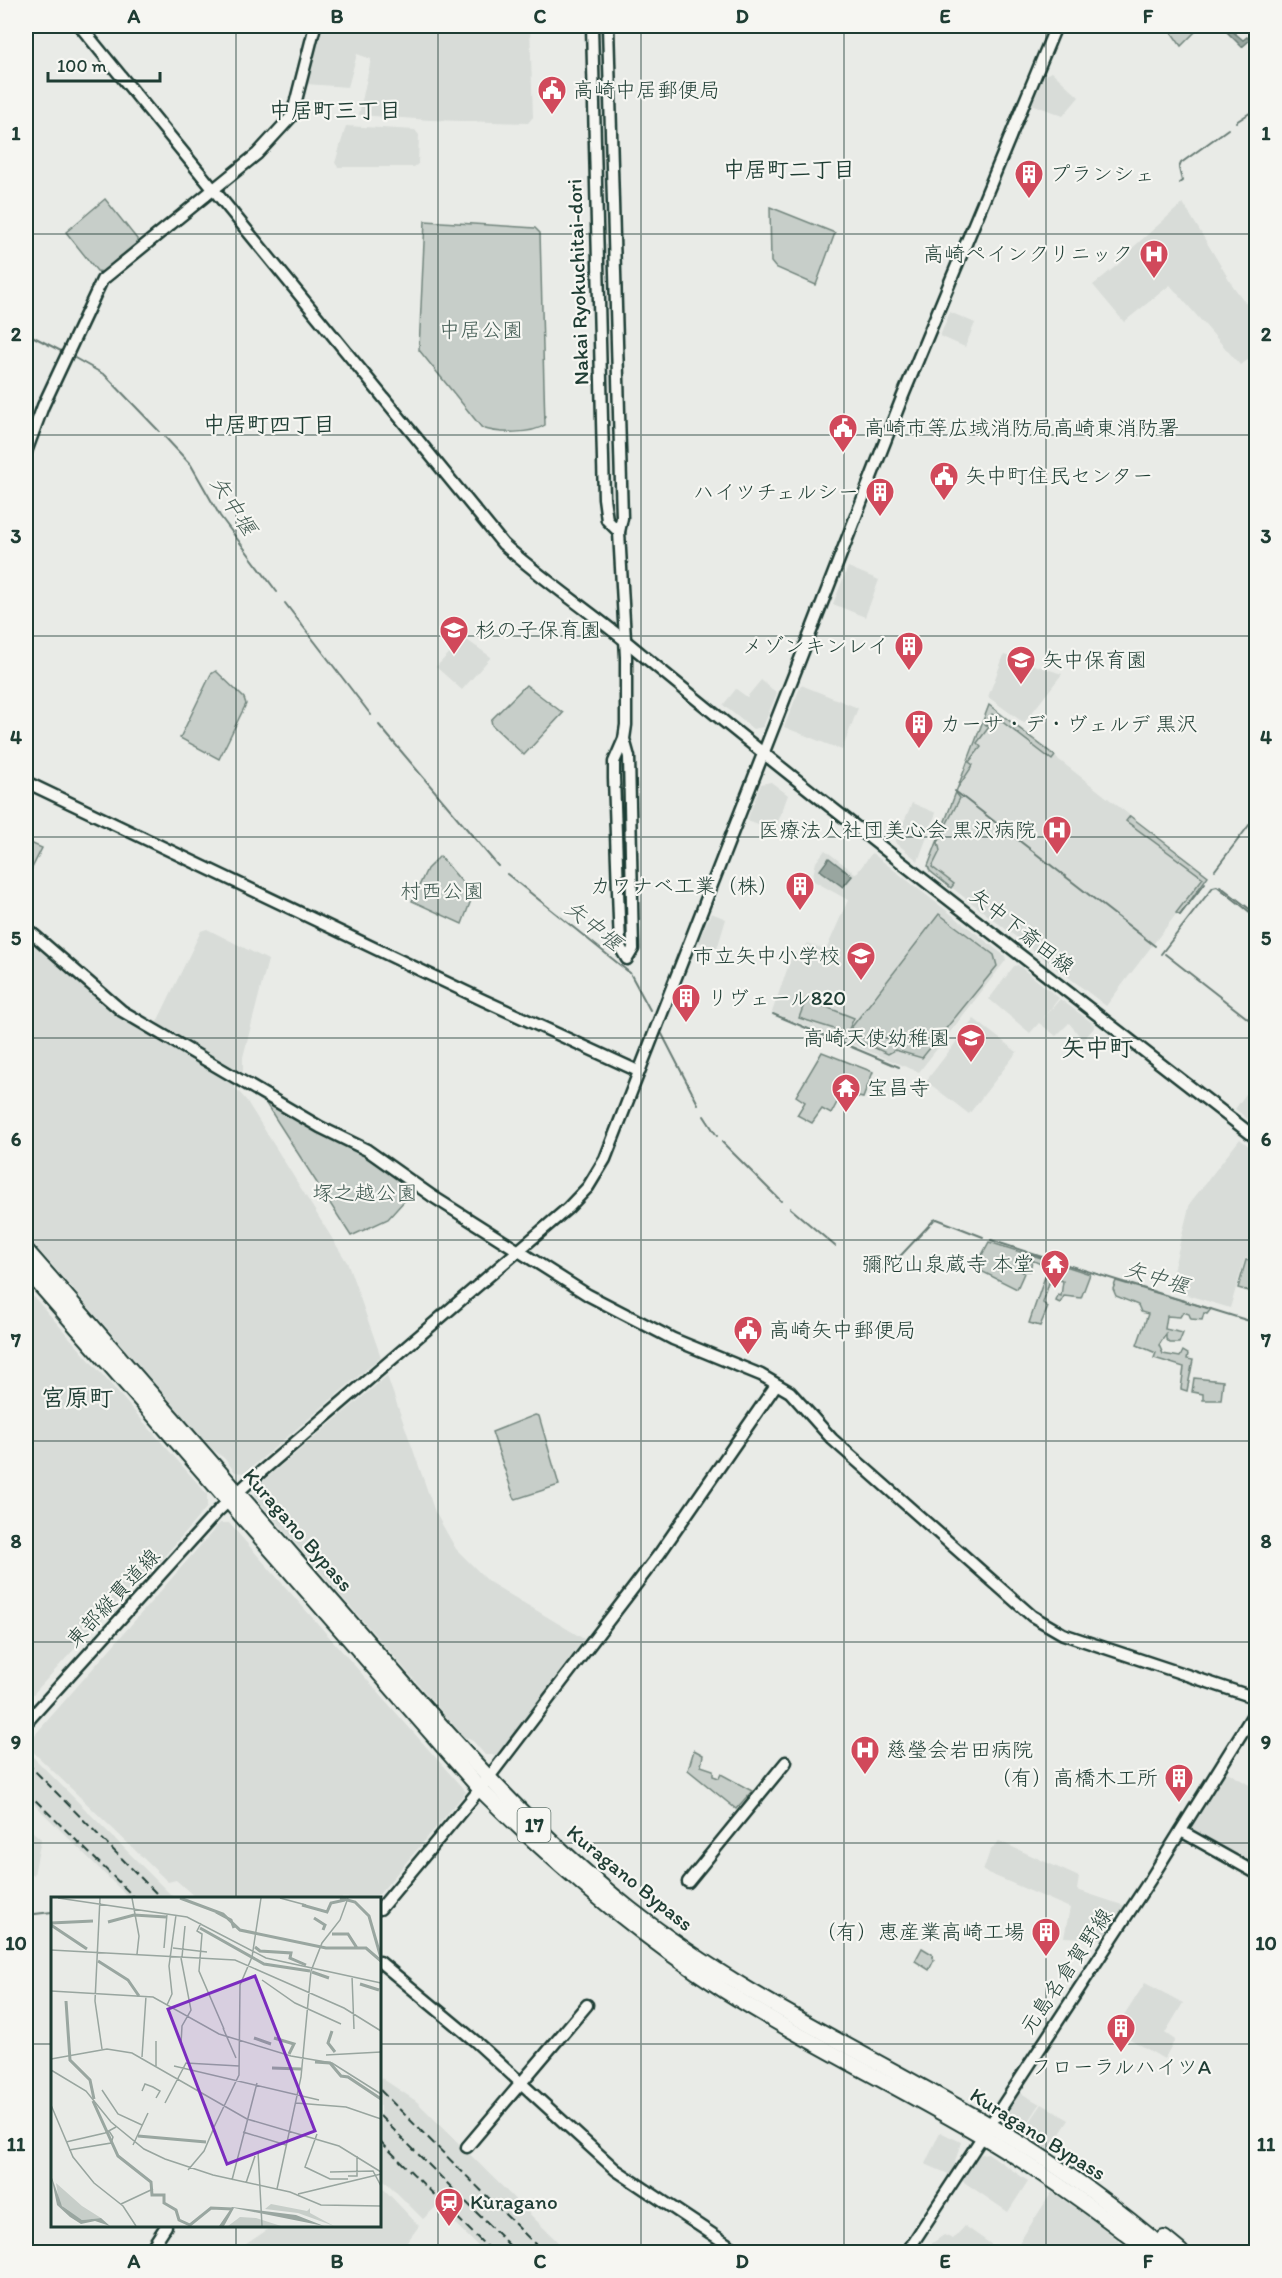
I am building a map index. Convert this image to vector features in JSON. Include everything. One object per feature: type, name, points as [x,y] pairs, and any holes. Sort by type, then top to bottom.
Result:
[{"type":"highway","name":"Kuragano Bypass","points":[[26,1250],[233,1497]]},
{"type":"highway","name":"Kuragano Bypass","points":[[26,1269],[233,1497],[484,1784],[584,1872],[681,1947],[784,2013],[985,2130],[1062,2170],[1118,2219],[1150,2253]]},
{"type":"highway","points":[[1136,2253],[1118,2237],[1118,2219],[1141,2218],[1181,2253]]},
{"type":"highway","name":"Kuragano Bypass","points":[[1118,2219],[1168,2253]]},
{"type":"street","name":"矢中下斎田線","points":[[80,26],[503,544],[529,567],[626,641],[763,755],[1257,1138]]},
{"type":"street","points":[[26,452],[42,405],[102,280],[257,154],[292,116],[315,26]]},
{"type":"street","name":"Nakai Ryokuchitai-dori","points":[[592,26],[604,498],[607,520],[619,532]]},
{"type":"street","name":"Nakai Ryokuchitai-dori","points":[[608,26],[622,518],[619,532],[626,641],[624,739],[629,757],[633,949],[627,959],[620,947],[614,778],[614,762],[624,739]]},
{"type":"street","name":"東部縦貫道線","points":[[26,1722],[233,1497],[517,1252],[588,1187],[605,1159],[898,409],[1056,26]]},
{"type":"street","points":[[26,782],[493,1005],[638,1071]]},
{"type":"street","points":[[26,928],[122,1011],[320,1127],[367,1150],[517,1252],[588,1295],[673,1339],[790,1392],[832,1439],[1032,1616],[1063,1634],[1257,1698]]},
{"type":"street","points":[[381,1908],[484,1784],[667,1544],[776,1384]]},
{"type":"street","name":"元島名倉賀野線","points":[[907,2253],[1257,1710]]},
{"type":"street","points":[[688,1882],[786,1762]]},
{"type":"street","points":[[1181,1830],[1257,1873]]},
{"type":"street","points":[[381,1963],[433,2004],[630,2181],[739,2253]]},
{"type":"street","points":[[467,2147],[522,2085],[587,2005]]},
{"type":"street","points":[[149,2253],[165,2227]]},
{"type":"shaded area","points":[[321,26],[530,26],[533,117],[528,123],[359,115],[371,59],[357,54],[348,87],[306,84]]},
{"type":"shaded area","points":[[1221,26],[1226,26],[1243,40],[1247,37],[1250,40],[1242,47]]},
{"type":"shaded area","points":[[1052,72],[1079,97],[1063,116],[1032,104],[1044,75]]},
{"type":"shaded area","points":[[346,126],[415,130],[419,135],[418,164],[414,167],[338,167],[335,163]]},
{"type":"shaded area","points":[[1183,203],[1233,286],[1256,317],[1256,355],[1240,365],[1170,285],[1124,322],[1093,285],[1131,254],[1129,251]]},
{"type":"shaded area","points":[[950,312],[975,323],[965,347],[940,336]]},
{"type":"shaded area","points":[[848,567],[879,580],[865,617],[833,604]]},
{"type":"shaded area","points":[[464,638],[491,657],[462,690],[436,667]]},
{"type":"shaded area","points":[[1004,655],[1062,674],[1024,723],[988,697]]},
{"type":"shaded area","points":[[761,680],[777,693],[763,727],[753,729],[723,705],[736,689],[747,697]]},
{"type":"shaded area","points":[[801,685],[858,708],[842,750],[784,727]]},
{"type":"shaded area","name":"医療法人社団美心会 黒沢病院","points":[[989,705],[1206,875],[1106,1006],[930,871]]},
{"type":"shaded area","points":[[771,782],[788,795],[775,830],[747,820],[761,784]]},
{"type":"shaded area","points":[[912,803],[936,813],[918,861],[895,842]]},
{"type":"shaded area","points":[[825,850],[856,874],[872,853],[1005,956],[1006,960],[919,1072],[772,1012],[793,953],[799,956],[808,943],[826,950],[848,900],[812,880],[816,862]]},
{"type":"shaded area","points":[[829,858],[852,876],[843,887],[820,870]]},
{"type":"shaded area","points":[[711,913],[726,919],[717,949],[698,942]]},
{"type":"shaded area","points":[[207,929],[268,960],[243,1057],[243,1071],[240,1073],[160,1026],[157,1022],[201,931]]},
{"type":"shaded area","points":[[26,936],[117,1013],[226,1077],[246,1100],[348,1264],[381,1357],[245,1473],[235,1472],[224,1458],[212,1449],[26,1235]]},
{"type":"shaded area","points":[[1018,965],[1059,998],[1042,1020],[1060,999],[1094,1024],[1094,1028],[1083,1040],[1069,1023],[1056,1036],[1039,1023],[1030,1033],[989,999],[1014,966]]},
{"type":"shaded area","points":[[974,1019],[1017,1052],[969,1114],[926,1081]]},
{"type":"shaded area","points":[[1256,1080],[1256,1126],[1235,1109]]},
{"type":"shaded area","points":[[1240,1139],[1256,1152],[1256,1261],[1245,1258],[1230,1308],[1171,1290],[1169,1287],[1190,1203]]},
{"type":"shaded area","points":[[26,1288],[207,1494],[207,1507],[149,1574],[132,1586],[26,1702]]},
{"type":"shaded area","points":[[387,1376],[435,1512],[456,1549],[489,1582],[584,1639],[497,1755],[485,1755],[473,1741],[464,1737],[255,1497],[256,1487]]},
{"type":"shaded area","points":[[220,1523],[229,1523],[466,1792],[377,1897],[195,1897],[176,1880],[168,1882],[26,1745]]},
{"type":"shaded area","points":[[27,1751],[173,1897],[128,1897],[26,1796]]},
{"type":"shaded area","points":[[1224,1770],[1256,1789],[1256,1866],[1186,1828]]},
{"type":"shaded area","points":[[26,1826],[41,1839],[34,1875],[26,1872]]},
{"type":"shaded area","points":[[999,1841],[1079,1877],[1077,1890],[1125,1906],[1104,1939],[1064,1937],[1070,1908],[983,1871],[990,1851]]},
{"type":"shaded area","points":[[1145,1983],[1183,2003],[1165,2033],[1175,2040],[1164,2059],[1115,2030]]},
{"type":"shaded area","points":[[381,2078],[416,2101],[568,2252],[484,2252],[437,2206],[423,2219],[381,2177]]},
{"type":"shaded area","points":[[1017,2091],[1040,2104],[1020,2135],[1008,2123],[1007,2109]]},
{"type":"shaded area","points":[[1042,2104],[1069,2120],[1048,2152],[1021,2135]]},
{"type":"shaded area","points":[[940,2132],[961,2142],[951,2175],[925,2164]]},
{"type":"shaded area","points":[[988,2153],[1028,2181],[1008,2212],[958,2178],[973,2156]]},
{"type":"shaded area","points":[[381,2186],[419,2226],[404,2246],[412,2252],[236,2251],[272,2227],[293,2229],[295,2227],[381,2227]]},
{"type":"shaded area","points":[[1052,2192],[1103,2227],[1131,2252],[1013,2252]]},
{"type":"shaded area","points":[[965,2226],[1002,2252],[916,2252],[921,2242],[928,2246],[944,2235],[953,2239]]},
{"type":"green space","points":[[1167,26],[1201,26],[1181,46]]},
{"type":"green space","points":[[105,199],[137,239],[137,246],[104,272],[97,271],[66,232]]},
{"type":"green space","points":[[770,207],[835,233],[816,285],[775,267],[771,262]]},
{"type":"green space","name":"中居公園","points":[[425,221],[535,228],[540,233],[545,425],[532,430],[515,432],[482,428],[419,350]]},
{"type":"green space","points":[[216,671],[244,698],[246,704],[219,759],[180,738],[211,674]]},
{"type":"green space","points":[[526,685],[563,713],[524,755],[492,725],[491,720]]},
{"type":"green space","points":[[989,705],[1055,756],[1052,760],[992,714],[985,724],[989,727],[977,743],[981,747],[969,762],[973,765],[957,788]]},
{"type":"green space","points":[[957,790],[956,793],[960,798],[944,829],[947,831],[938,842],[940,851],[932,867],[954,884],[951,888],[930,871],[928,866]]},
{"type":"green space","points":[[1130,816],[1208,876],[1180,915],[1176,913],[1203,878],[1126,821]]},
{"type":"green space","points":[[26,841],[42,848],[26,880]]},
{"type":"green space","name":"村西公園","points":[[440,856],[473,895],[462,924],[412,901],[427,869]]},
{"type":"green space","points":[[939,914],[994,955],[997,966],[922,1058],[895,1050],[888,1054],[855,1039],[851,1028]]},
{"type":"green space","points":[[806,999],[854,1018],[847,1033],[799,1018]]},
{"type":"green space","points":[[822,1052],[873,1072],[863,1098],[842,1093],[831,1114],[822,1109],[812,1123],[797,1115],[805,1102],[796,1096]]},
{"type":"green space","name":"塚之越公園","points":[[268,1099],[369,1156],[414,1190],[388,1219],[351,1236],[265,1102]]},
{"type":"green space","points":[[989,1242],[1027,1254],[1021,1271],[1024,1273],[1017,1289],[975,1268]]},
{"type":"green space","points":[[1029,1254],[1090,1274],[1081,1298],[1064,1296],[1060,1303],[1056,1301],[1058,1295],[1061,1296],[1063,1281],[1056,1279],[1053,1284],[1049,1283],[1043,1303],[1048,1307],[1040,1326],[1029,1323],[1047,1271],[1043,1265],[1032,1260],[1030,1271],[1022,1271]]},
{"type":"green space","points":[[1246,1260],[1256,1263],[1256,1293],[1238,1288]]},
{"type":"green space","points":[[1116,1281],[1211,1309],[1207,1314],[1204,1313],[1202,1320],[1191,1319],[1189,1314],[1183,1312],[1180,1317],[1167,1316],[1165,1329],[1183,1333],[1179,1343],[1170,1343],[1166,1339],[1166,1334],[1159,1345],[1163,1354],[1180,1357],[1183,1351],[1188,1354],[1187,1359],[1193,1360],[1187,1391],[1181,1389],[1184,1367],[1154,1358],[1156,1353],[1137,1345],[1148,1314],[1141,1312],[1138,1305],[1116,1296],[1113,1289]]},
{"type":"green space","points":[[1194,1378],[1223,1381],[1221,1400],[1203,1400],[1203,1394],[1192,1392]]},
{"type":"green space","points":[[535,1415],[539,1416],[559,1485],[516,1499],[492,1432]]},
{"type":"green space","points":[[694,1750],[703,1755],[701,1766],[713,1770],[713,1776],[719,1778],[721,1774],[752,1791],[736,1809],[688,1770]]},
{"type":"green space","points":[[922,1948],[932,1954],[934,1960],[929,1970],[915,1961]]},
{"type":"waterway","points":[[1236,122],[1256,109]]},
{"type":"waterway","points":[[1179,183],[1182,181],[1179,168],[1181,163],[1228,129]]},
{"type":"waterway","name":"矢中堰","points":[[26,333],[61,351]]},
{"type":"waterway","name":"矢中堰","points":[[73,357],[105,375],[159,431]]},
{"type":"waterway","name":"矢中堰","points":[[165,437],[191,465],[220,516],[277,592]]},
{"type":"waterway","name":"矢中堰","points":[[285,603],[371,715]]},
{"type":"waterway","name":"矢中堰","points":[[379,725],[498,866]]},
{"type":"waterway","points":[[955,791],[1155,946]]},
{"type":"waterway","points":[[1215,870],[1256,816]]},
{"type":"waterway","name":"矢中堰","points":[[507,874],[630,973],[650,1010]]},
{"type":"waterway","points":[[1180,915],[1205,883]]},
{"type":"waterway","points":[[1161,954],[1213,887],[1217,886],[1256,917]]},
{"type":"waterway","points":[[1220,886],[1256,914]]},
{"type":"waterway","points":[[1165,954],[1256,1025]]},
{"type":"waterway","points":[[773,1014],[899,1067]]},
{"type":"waterway","name":"矢中堰","points":[[662,1034],[698,1104]]},
{"type":"waterway","name":"矢中堰","points":[[704,1116],[717,1136]]},
{"type":"waterway","name":"矢中堰","points":[[722,1142],[781,1201]]},
{"type":"waterway","name":"矢中堰","points":[[790,1208],[835,1246]]},
{"type":"waterway","name":"矢中堰","points":[[881,1271],[890,1267],[934,1220],[937,1219],[983,1237]]},
{"type":"waterway","name":"矢中堰","points":[[991,1240],[1045,1258]]},
{"type":"waterway","name":"矢中堰","points":[[1048,1259],[1256,1323]]},
{"type":"waterway","points":[[26,1915],[51,1912]]},
{"type":"railway","points":[[26,1762],[160,1897]]},
{"type":"railway","points":[[26,1791],[134,1897]]},
{"type":"railway","points":[[381,2091],[543,2252]]},
{"type":"railway","points":[[381,2117],[516,2252]]},
{"type":"railway","points":[[381,2142],[492,2252]]},
{"type":"place","name":"高崎中居郵便局","points":[[552,116]]},
{"type":"place","name":"プランシェ","points":[[1029,200]]},
{"type":"place","name":"高崎ペインクリニック","points":[[1154,280]]},
{"type":"place","name":"高崎市等広域消防局高崎東消防署","points":[[843,454]]},
{"type":"place","name":"矢中町住民センター","points":[[944,502]]},
{"type":"place","name":"ハイツチェルシー","points":[[880,518]]},
{"type":"place","name":"杉の子保育園","points":[[454,656]]},
{"type":"place","name":"メゾンキンレイ","points":[[909,672]]},
{"type":"place","name":"矢中保育園","points":[[1021,686]]},
{"type":"place","name":"カーサ・デ・ヴェルデ 黒沢","points":[[919,750]]},
{"type":"place","name":"医療法人社団美心会 黒沢病院","points":[[1057,856]]},
{"type":"place","name":"カワナベ工業（株）","points":[[800,912]]},
{"type":"place","name":"市立矢中小学校","points":[[861,982]]},
{"type":"place","name":"リヴェール820","points":[[686,1024]]},
{"type":"place","name":"高崎天使幼稚園","points":[[971,1064]]},
{"type":"place","name":"宝昌寺","points":[[846,1114]]},
{"type":"place","name":"彌陀山泉蔵寺 本堂","points":[[1055,1290]]},
{"type":"place","name":"高崎矢中郵便局","points":[[748,1356]]},
{"type":"place","name":"慈瑩会岩田病院","points":[[865,1776]]},
{"type":"place","name":"（有）高橋木工所","points":[[1179,1804]]},
{"type":"place","name":"（有）恵産業高崎工場","points":[[1046,1958]]},
{"type":"place","name":"フローラルハイツA","points":[[1121,2054]]},
{"type":"place","name":"Kuragano","points":[[449,2228]]},
{"type":"district","name":"中居町三丁目","points":[[335,110]]},
{"type":"district","name":"中居町二丁目","points":[[789,169]]},
{"type":"district","name":"中居町四丁目","points":[[269,424]]},
{"type":"district","name":"矢中町","points":[[1097,1048]]},
{"type":"district","name":"宮原町","points":[[77,1398]]}]
